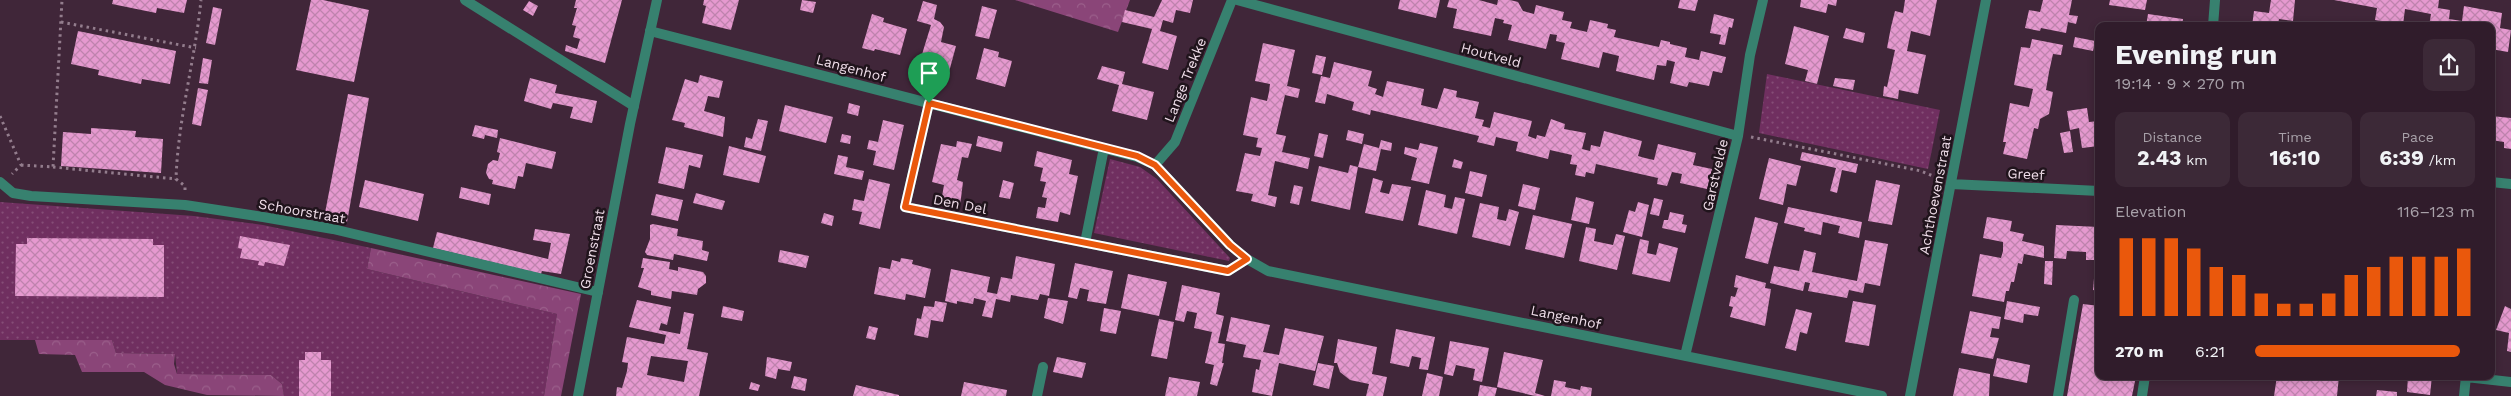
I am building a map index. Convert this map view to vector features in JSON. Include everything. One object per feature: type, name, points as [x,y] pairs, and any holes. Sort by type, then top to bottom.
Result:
[{"type":"street","points":[[465,0],[634,106]]},
{"type":"street","name":"Groenstraat","points":[[578,396],[634,106],[657,0]]},
{"type":"street","name":"Lange Trekke","points":[[1155,165],[1175,142],[1232,0]]},
{"type":"street","name":"Houtveld","points":[[1237,0],[1738,136]]},
{"type":"street","name":"Garstvelde","points":[[1685,356],[1738,136],[1750,55],[1763,0]]},
{"type":"street","name":"Achthoevenstraat","points":[[1910,396],[1986,0]]},
{"type":"street","points":[[2213,22],[2215,0]]},
{"type":"street","name":"Langenhof","points":[[650,31],[1137,156],[1155,165],[1230,245],[1247,259],[1268,270],[1882,396]]},
{"type":"street","name":"Den Del","points":[[929,103],[905,207],[1085,243]]},
{"type":"street","points":[[1104,148],[1085,243],[1228,271],[1247,259]]},
{"type":"street","points":[[2495,182],[2511,184]]},
{"type":"street","name":"Greef","points":[[1951,184],[2095,191]]},
{"type":"street","name":"Schoorstraat","points":[[3,185],[31,196],[185,205],[333,229],[598,292]]},
{"type":"street","points":[[2058,396],[2074,300]]},
{"type":"street","points":[[1037,396],[1043,367]]},
{"type":"street","points":[[2142,396],[2144,380]]},
{"type":"street","points":[[2464,396],[2466,380]]},
{"type":"street","points":[[2493,380],[2511,382]]},
{"type":"path","points":[[53,167],[62,0]]},
{"type":"path","points":[[176,179],[178,142],[196,48],[201,0]]},
{"type":"path","points":[[61,22],[196,48]]},
{"type":"path","points":[[0,116],[21,165]]},
{"type":"path","points":[[1738,136],[1921,171],[1951,184]]},
{"type":"path","points":[[3,185],[21,165],[176,179],[185,186],[185,205]]},
{"type":"shaded area","points":[[1767,74],[1940,110],[1928,169],[1759,133]]},
{"type":"shaded area","points":[[1110,159],[1140,167],[1157,179],[1230,258],[1229,261],[1094,233]]},
{"type":"shaded area","points":[[0,202],[194,216],[263,225],[371,248],[367,269],[557,314],[544,396],[284,396],[282,384],[271,375],[177,374],[175,354],[116,353],[112,340],[0,340]]},
{"type":"green space","points":[[1015,0],[1130,0],[1118,32]]},
{"type":"green space","points":[[371,248],[581,294],[561,396],[544,396],[557,314],[367,269]]},
{"type":"green space","points":[[35,340],[112,340],[116,353],[175,354],[174,364],[177,374],[271,375],[282,384],[284,396],[207,395],[165,385],[144,372],[82,372],[75,355],[39,354]]},
{"type":"building","points":[[113,0],[187,0],[184,13],[157,8],[156,13],[112,4]]},
{"type":"building","points":[[311,0],[323,0],[369,10],[354,82],[296,70]]},
{"type":"building","points":[[576,0],[622,0],[605,63],[565,51],[566,45],[577,49],[580,39],[573,37],[576,26],[572,25],[577,8],[574,8]]},
{"type":"building","points":[[704,0],[739,0],[731,30],[702,23],[706,6],[703,5]]},
{"type":"building","points":[[802,0],[816,2],[813,13],[800,10]]},
{"type":"building","points":[[1162,0],[1193,0],[1190,13],[1176,10],[1173,23],[1163,20],[1160,31],[1177,36],[1168,70],[1142,63],[1152,29],[1122,22],[1125,10],[1154,17]]},
{"type":"building","points":[[1400,0],[1440,0],[1436,18],[1398,9]]},
{"type":"building","points":[[1449,0],[1479,0],[1497,5],[1498,0],[1510,0],[1518,2],[1523,11],[1534,14],[1536,5],[1564,12],[1562,20],[1572,22],[1570,28],[1587,32],[1590,20],[1608,24],[1607,28],[1616,30],[1614,37],[1659,47],[1661,40],[1687,48],[1685,57],[1699,60],[1701,51],[1726,57],[1722,73],[1713,71],[1709,86],[1689,82],[1687,87],[1670,83],[1675,62],[1667,60],[1666,66],[1657,65],[1654,80],[1616,71],[1619,56],[1603,52],[1599,68],[1561,59],[1565,43],[1556,41],[1557,35],[1550,34],[1546,49],[1508,40],[1512,25],[1503,23],[1504,20],[1495,18],[1491,36],[1453,28],[1457,9],[1447,7]]},
{"type":"building","points":[[1680,0],[1698,0],[1695,11],[1678,8]]},
{"type":"building","points":[[1801,0],[1837,0],[1836,6],[1828,4],[1826,13],[1800,7]]},
{"type":"building","points":[[1905,0],[1937,0],[1930,36],[1911,31],[1907,51],[1926,55],[1918,94],[1899,90],[1898,99],[1883,96],[1884,86],[1887,87],[1895,50],[1887,48],[1891,27],[1895,11],[1903,13]]},
{"type":"building","points":[[2043,0],[2072,0],[2069,15],[2078,16],[2076,24],[2068,22],[2066,33],[2041,28],[2040,31],[2025,28],[2029,10],[2040,12]]},
{"type":"building","points":[[2110,0],[2147,0],[2145,10],[2109,5]]},
{"type":"building","points":[[2271,0],[2295,0],[2293,21],[2279,19],[2279,22],[2253,22],[2254,11],[2269,13]]},
{"type":"building","points":[[2334,0],[2439,0],[2438,8],[2450,10],[2449,19],[2462,21],[2464,6],[2502,13],[2500,28],[2511,30],[2508,52],[2495,50],[2495,22],[2430,22],[2431,14],[2405,9],[2403,22],[2386,22],[2375,20],[2377,8]]},
{"type":"building","points":[[529,1],[538,6],[533,16],[523,10]]},
{"type":"building","points":[[923,1],[937,5],[934,19],[944,27],[941,42],[956,46],[949,72],[919,64],[931,25],[917,21]]},
{"type":"building","points":[[982,6],[997,10],[989,39],[975,36]]},
{"type":"building","points":[[213,7],[222,9],[215,45],[206,43]]},
{"type":"building","points":[[872,14],[884,18],[883,22],[907,29],[900,55],[862,48]]},
{"type":"building","points":[[1714,14],[1734,19],[1732,28],[1729,27],[1725,45],[1719,44],[1721,35],[1710,33]]},
{"type":"building","points":[[2148,14],[2183,19],[2183,22],[2147,22]]},
{"type":"building","points":[[1794,26],[1829,36],[1817,84],[1805,81],[1808,70],[1785,64]]},
{"type":"building","points":[[1846,28],[1865,33],[1863,43],[1843,38]]},
{"type":"building","points":[[78,31],[176,51],[170,84],[142,79],[141,84],[98,75],[99,70],[71,64]]},
{"type":"building","points":[[2075,37],[2095,41],[2093,51],[2073,47]]},
{"type":"building","points":[[2032,39],[2063,45],[2061,55],[2053,54],[2049,72],[2046,90],[2053,92],[2049,114],[2040,119],[2038,129],[2034,128],[2027,159],[2003,154],[2006,142],[2003,142],[2010,103],[2029,107],[2033,89],[2014,85],[2021,47],[2030,48]]},
{"type":"building","points":[[1263,43],[1295,50],[1287,86],[1300,89],[1298,98],[1285,95],[1276,134],[1286,136],[1282,152],[1310,158],[1308,169],[1275,161],[1268,195],[1277,197],[1275,207],[1251,201],[1253,194],[1236,191],[1245,153],[1260,156],[1262,148],[1256,147],[1258,138],[1243,135],[1251,97],[1267,101],[1269,92],[1270,84],[1255,81]]},
{"type":"building","points":[[984,48],[999,52],[998,57],[1012,61],[1005,87],[976,79]]},
{"type":"building","points":[[1316,55],[1326,57],[1322,75],[1312,73]]},
{"type":"building","points":[[203,58],[212,60],[208,84],[199,83]]},
{"type":"building","points":[[1334,62],[1372,71],[1368,86],[1377,89],[1375,94],[1383,97],[1387,81],[1424,89],[1421,105],[1437,109],[1444,88],[1457,91],[1456,97],[1479,102],[1475,118],[1484,120],[1482,126],[1490,128],[1494,112],[1532,121],[1528,136],[1536,139],[1537,135],[1545,137],[1551,119],[1565,124],[1564,129],[1586,133],[1582,149],[1590,151],[1591,145],[1600,147],[1604,131],[1642,141],[1638,156],[1645,158],[1654,160],[1658,144],[1696,153],[1693,165],[1712,169],[1707,189],[1680,183],[1682,174],[1672,172],[1667,186],[1657,184],[1658,178],[1596,164],[1594,174],[1586,172],[1585,177],[1575,175],[1577,165],[1570,164],[1572,155],[1550,150],[1548,159],[1516,151],[1518,142],[1496,137],[1494,146],[1477,142],[1479,136],[1371,110],[1370,115],[1352,110],[1354,102],[1327,94],[1325,104],[1315,102],[1321,76],[1330,78]]},
{"type":"building","points":[[1102,66],[1125,72],[1122,84],[1154,92],[1147,120],[1112,111],[1119,85],[1097,79]]},
{"type":"building","points":[[700,75],[723,81],[719,98],[708,96],[704,111],[725,117],[723,137],[684,127],[685,123],[672,120],[685,79],[698,83]]},
{"type":"building","points":[[530,78],[557,85],[555,93],[597,101],[592,123],[570,118],[573,107],[553,103],[551,109],[524,101]]},
{"type":"building","points":[[1835,78],[1855,80],[1853,90],[1833,86]]},
{"type":"building","points":[[198,88],[208,90],[201,126],[192,124]]},
{"type":"building","points":[[348,94],[369,98],[347,222],[324,218]]},
{"type":"building","points":[[849,103],[860,106],[858,116],[847,113]]},
{"type":"building","points":[[785,105],[833,117],[826,143],[779,131]]},
{"type":"building","points":[[2087,108],[2089,122],[2095,121],[2095,146],[2082,148],[2079,128],[2070,130],[2067,111]]},
{"type":"building","points":[[2495,116],[2511,118],[2511,149],[2504,148],[2504,142],[2495,141]]},
{"type":"building","points":[[758,119],[768,121],[761,151],[744,147],[746,137],[752,139]]},
{"type":"building","points":[[883,120],[904,125],[894,170],[873,165],[876,151],[867,149],[869,140],[878,142]]},
{"type":"building","points":[[475,125],[498,130],[497,138],[485,135],[484,139],[472,136]]},
{"type":"building","points":[[91,128],[136,131],[135,137],[163,139],[161,173],[61,166],[63,132],[91,134]]},
{"type":"building","points":[[1348,130],[1364,134],[1362,144],[1346,140]]},
{"type":"building","points":[[2070,131],[2073,152],[2064,153],[2060,133]]},
{"type":"building","points":[[1319,133],[1328,135],[1323,158],[1314,156]]},
{"type":"building","points":[[842,134],[851,136],[850,144],[840,142]]},
{"type":"building","points":[[978,136],[1003,142],[1001,152],[976,146]]},
{"type":"building","points":[[500,138],[556,152],[552,169],[526,163],[523,177],[518,176],[515,189],[492,184],[493,180],[489,179],[486,173],[488,164],[493,160],[498,161],[500,153],[497,152]]},
{"type":"building","points":[[1381,140],[1392,143],[1391,151],[1381,149],[1376,171],[1358,167],[1364,144],[1379,148]]},
{"type":"building","points":[[957,141],[972,144],[968,158],[962,157],[957,180],[963,182],[960,206],[941,202],[944,185],[932,182],[941,144],[956,147]]},
{"type":"building","points":[[1420,143],[1438,147],[1429,184],[1411,180],[1417,158],[1404,154],[1405,147],[1418,150]]},
{"type":"building","points":[[729,146],[766,156],[759,183],[723,175]]},
{"type":"building","points":[[666,147],[703,155],[700,168],[689,165],[684,189],[658,183]]},
{"type":"building","points":[[1037,151],[1072,160],[1069,174],[1078,176],[1070,215],[1060,212],[1058,222],[1036,218],[1038,207],[1045,208],[1047,198],[1042,197],[1046,182],[1040,181],[1043,168],[1034,166]]},
{"type":"building","points":[[1802,152],[1858,164],[1856,173],[1842,170],[1837,193],[1830,191],[1836,168],[1800,160]]},
{"type":"building","points":[[838,155],[848,157],[846,167],[864,171],[862,180],[834,174]]},
{"type":"building","points":[[1769,158],[1801,166],[1796,186],[1787,184],[1783,205],[1759,199]]},
{"type":"building","points":[[1454,159],[1463,162],[1461,169],[1452,167]]},
{"type":"building","points":[[1350,165],[1358,167],[1350,210],[1311,201],[1319,166],[1348,173]]},
{"type":"building","points":[[1470,171],[1487,175],[1482,197],[1465,193]]},
{"type":"building","points":[[1373,178],[1383,181],[1380,192],[1389,194],[1392,184],[1411,187],[1403,221],[1365,213]]},
{"type":"building","points":[[869,179],[890,184],[880,229],[859,224],[862,212],[852,210],[854,199],[864,201]]},
{"type":"building","points":[[365,180],[424,194],[418,221],[359,207]]},
{"type":"building","points":[[1003,180],[1014,183],[1010,199],[999,197]]},
{"type":"building","points":[[1876,180],[1900,185],[1892,225],[1868,221]]},
{"type":"building","points":[[1523,184],[1540,188],[1535,210],[1518,206]]},
{"type":"building","points":[[1294,185],[1303,187],[1299,205],[1290,203]]},
{"type":"building","points":[[461,187],[491,194],[489,205],[459,198]]},
{"type":"building","points":[[1426,190],[1446,195],[1444,207],[1452,209],[1455,197],[1465,199],[1457,234],[1418,225]]},
{"type":"building","points":[[696,193],[725,201],[722,210],[693,203]]},
{"type":"building","points":[[656,194],[683,200],[678,221],[651,215]]},
{"type":"building","points":[[1576,197],[1594,202],[1589,224],[1571,220]]},
{"type":"building","points":[[1654,198],[1663,200],[1659,216],[1650,214]]},
{"type":"building","points":[[1638,202],[1649,205],[1642,237],[1623,232],[1629,210],[1635,212]]},
{"type":"building","points":[[1480,203],[1499,207],[1497,219],[1506,221],[1509,209],[1519,212],[1510,246],[1472,237]]},
{"type":"building","points":[[1788,207],[1862,222],[1859,238],[1838,233],[1840,226],[1823,222],[1821,235],[1804,231],[1805,228],[1784,223]]},
{"type":"building","points":[[1670,212],[1684,215],[1682,224],[1687,225],[1685,233],[1662,228],[1664,220],[1668,220]]},
{"type":"building","points":[[824,213],[834,216],[832,226],[821,223]]},
{"type":"building","points":[[1533,215],[1572,224],[1564,258],[1525,249]]},
{"type":"building","points":[[1755,217],[1778,223],[1768,264],[1745,258]]},
{"type":"building","points":[[1987,217],[2012,221],[2010,231],[2024,234],[2022,241],[2044,246],[2044,258],[2024,254],[2022,264],[2018,263],[2014,282],[2011,282],[2009,291],[2006,291],[2004,302],[1972,296],[1980,254],[2001,258],[2003,251],[2003,242],[1983,238]]},
{"type":"building","points":[[650,225],[678,229],[677,236],[703,241],[702,250],[709,252],[707,261],[674,254],[673,260],[647,255],[645,252],[650,239]]},
{"type":"building","points":[[2056,225],[2095,227],[2095,260],[2086,260],[2086,252],[2067,251],[2066,259],[2054,258]]},
{"type":"building","points":[[1586,227],[1596,229],[1594,241],[1613,245],[1616,234],[1625,236],[1617,270],[1579,261]]},
{"type":"building","points":[[535,229],[570,234],[561,274],[542,271],[541,274],[433,248],[437,232],[548,259],[551,243],[533,240]]},
{"type":"building","points":[[240,236],[290,245],[284,266],[265,262],[264,266],[258,265],[259,261],[240,258],[242,249],[238,248]]},
{"type":"building","points":[[27,238],[153,239],[153,245],[164,245],[164,297],[15,296],[16,244],[27,244]]},
{"type":"building","points":[[1640,239],[1649,241],[1647,253],[1656,255],[1659,243],[1678,248],[1670,282],[1632,274]]},
{"type":"building","points":[[1865,240],[1888,244],[1880,286],[1865,283],[1863,293],[1849,290],[1847,298],[1808,291],[1810,283],[1805,282],[1803,291],[1770,283],[1774,266],[1799,271],[1804,250],[1816,253],[1812,272],[1857,281]]},
{"type":"building","points":[[780,250],[809,256],[806,268],[778,262]]},
{"type":"building","points":[[1016,256],[1055,264],[1049,296],[1040,294],[1038,300],[1011,295],[1010,302],[996,299],[992,318],[982,316],[986,301],[974,298],[973,304],[957,301],[957,304],[945,301],[951,269],[990,277],[987,292],[997,294],[1001,277],[1012,279]]},
{"type":"building","points":[[643,258],[670,262],[669,269],[678,271],[678,267],[703,272],[706,276],[706,283],[698,289],[697,295],[672,291],[671,299],[651,295],[651,291],[638,287],[644,268],[641,268]]},
{"type":"building","points":[[901,258],[913,260],[912,264],[931,269],[925,298],[906,294],[905,300],[874,294],[879,267],[890,269],[892,260],[900,262]]},
{"type":"building","points":[[2045,261],[2053,261],[2052,285],[2044,284]]},
{"type":"building","points":[[1075,263],[1113,271],[1106,304],[1087,301],[1089,290],[1080,288],[1077,299],[1068,297]]},
{"type":"building","points":[[2095,267],[2095,290],[2093,290]]},
{"type":"building","points":[[1128,274],[1167,282],[1159,316],[1121,308]]},
{"type":"building","points":[[1736,275],[1766,283],[1765,288],[1771,289],[1765,326],[1730,317],[1733,307],[1729,306],[1731,296],[1735,297],[1738,288],[1734,287]]},
{"type":"building","points":[[1182,285],[1220,293],[1216,314],[1224,316],[1218,343],[1225,344],[1222,363],[1224,363],[1217,386],[1210,384],[1214,365],[1205,363],[1212,332],[1194,328],[1197,313],[1187,311],[1184,322],[1175,320]]},
{"type":"building","points":[[1048,298],[1068,301],[1063,324],[1044,318]]},
{"type":"building","points":[[637,300],[671,307],[667,325],[661,323],[659,330],[680,334],[684,312],[694,314],[687,349],[708,353],[699,396],[616,396],[617,387],[622,388],[627,371],[628,363],[622,362],[627,337],[664,344],[666,335],[629,327]],"holes":[[[651,356],[688,361],[684,382],[647,375]]]},
{"type":"building","points":[[935,301],[947,303],[943,322],[931,320],[928,338],[914,335],[917,318],[921,319],[924,306],[934,307]]},
{"type":"building","points":[[1853,301],[1876,305],[1869,346],[1845,342]]},
{"type":"building","points":[[2007,301],[2040,307],[2038,316],[2024,314],[2023,323],[2004,319]]},
{"type":"building","points":[[2083,304],[2095,306],[2095,380],[2135,380],[2132,396],[2067,396]]},
{"type":"building","points":[[723,306],[744,311],[742,321],[721,317]]},
{"type":"building","points":[[2505,306],[2511,309],[2511,352],[2507,351],[2509,333],[2496,330]]},
{"type":"building","points":[[1104,308],[1121,311],[1116,334],[1100,331]]},
{"type":"building","points":[[1796,309],[1812,313],[1807,334],[1800,332],[1796,351],[1785,348]]},
{"type":"building","points":[[1970,311],[2001,317],[1999,329],[1992,328],[1990,337],[1999,338],[1993,359],[1961,353]]},
{"type":"building","points":[[1231,317],[1270,325],[1263,352],[1279,355],[1285,328],[1324,336],[1315,371],[1279,363],[1272,396],[1252,392],[1256,369],[1259,370],[1261,360],[1243,357],[1246,345],[1226,341]]},
{"type":"building","points":[[1159,319],[1174,322],[1167,359],[1151,356]]},
{"type":"building","points":[[869,326],[878,328],[875,340],[866,338]]},
{"type":"building","points":[[1396,329],[1435,337],[1428,370],[1419,369],[1421,358],[1412,356],[1409,367],[1390,363]]},
{"type":"building","points":[[1338,339],[1377,347],[1372,374],[1387,377],[1383,396],[1366,396],[1369,384],[1350,380],[1340,372],[1337,363],[1334,363]]},
{"type":"building","points":[[1450,341],[1489,348],[1482,382],[1473,380],[1475,369],[1456,365],[1453,376],[1444,374]]},
{"type":"building","points":[[305,352],[321,352],[321,360],[331,360],[331,396],[299,396],[299,360],[305,360]]},
{"type":"building","points":[[1504,352],[1543,360],[1535,393],[1545,396],[1535,396],[1497,387]]},
{"type":"building","points":[[767,357],[792,362],[790,371],[778,369],[776,379],[765,376]]},
{"type":"building","points":[[1057,357],[1086,363],[1082,378],[1053,372]]},
{"type":"building","points":[[1997,358],[2030,365],[2027,383],[1993,376]]},
{"type":"building","points":[[1318,363],[1334,366],[1329,389],[1313,385]]},
{"type":"building","points":[[1959,368],[1990,374],[1989,396],[1953,396]]},
{"type":"building","points":[[1427,373],[1443,377],[1439,396],[1422,396]]},
{"type":"building","points":[[794,376],[807,379],[805,391],[791,388]]},
{"type":"building","points":[[1169,377],[1200,382],[1197,396],[1165,396]]},
{"type":"building","points":[[1554,380],[1566,382],[1565,387],[1580,390],[1581,386],[1592,388],[1591,396],[1551,396]]},
{"type":"building","points":[[2276,380],[2339,380],[2337,396],[2274,396]]},
{"type":"building","points":[[2408,380],[2432,380],[2430,395],[2407,392]]},
{"type":"building","points":[[751,382],[760,385],[758,391],[749,389]]},
{"type":"building","points":[[964,382],[1007,390],[1006,396],[961,396]]},
{"type":"building","points":[[856,385],[899,395],[899,396],[853,396]]},
{"type":"building","points":[[1480,385],[1497,388],[1495,396],[1478,396]]},
{"type":"building","points":[[2377,390],[2397,392],[2397,396],[2376,396]]},
{"type":"route","points":[[929,103],[1137,156],[1155,165],[1230,245],[1247,259],[1228,271],[905,207],[929,103]]}]
